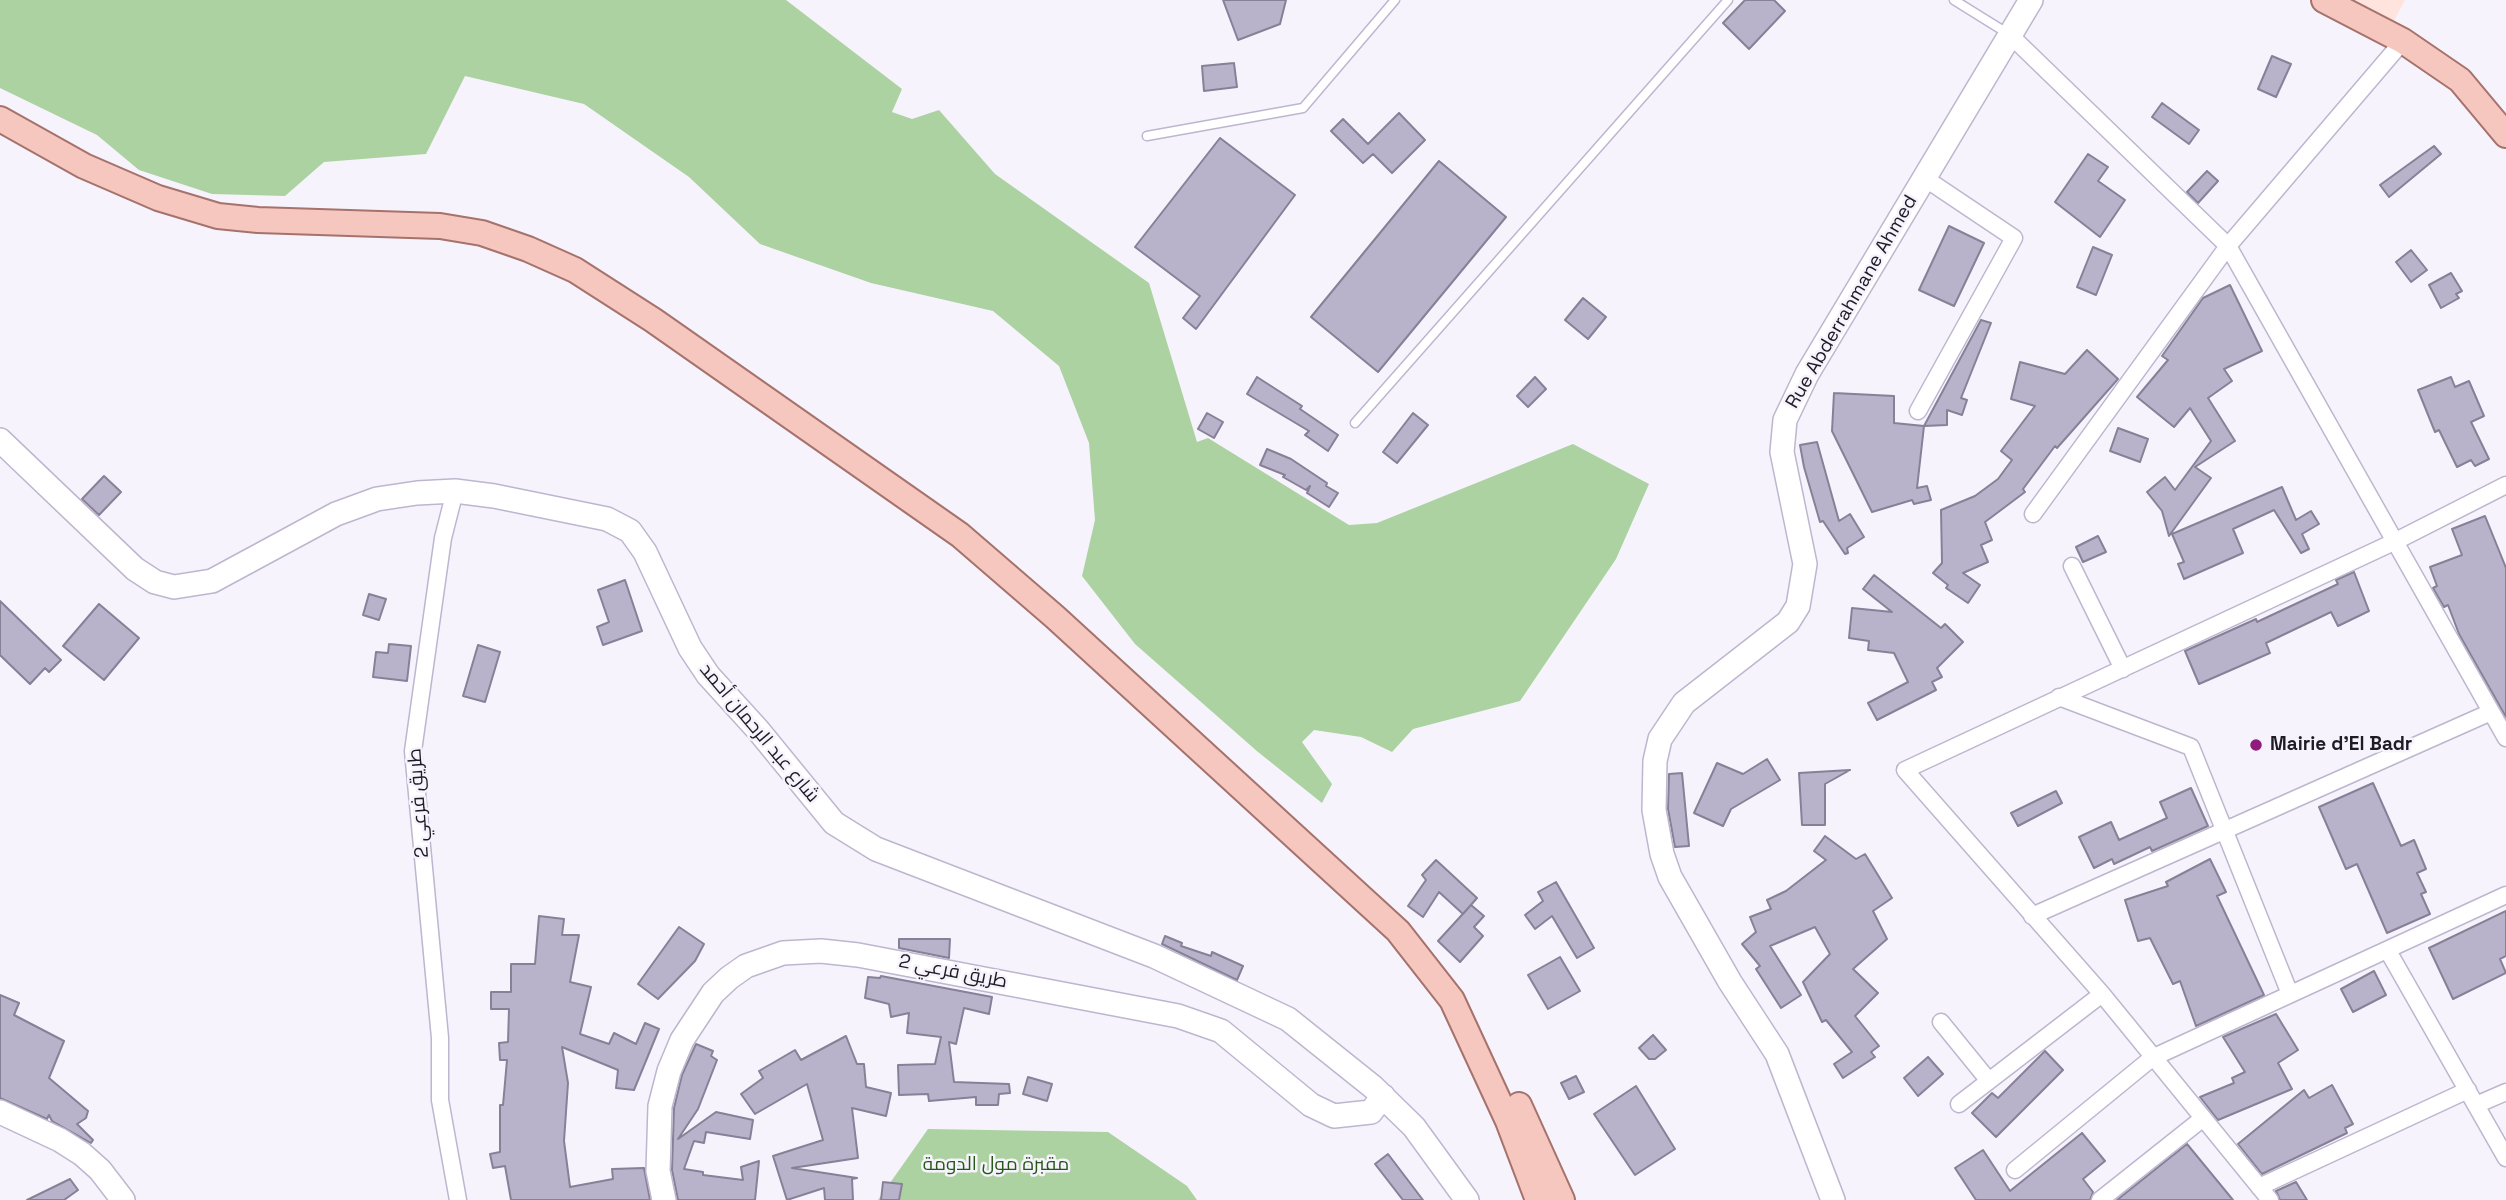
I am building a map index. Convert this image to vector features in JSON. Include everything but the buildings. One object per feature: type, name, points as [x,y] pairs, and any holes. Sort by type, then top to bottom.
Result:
[{"type":"main road","name":"Rue Abderrahmane Ahmed","points":[[1833,1200],[1777,1054],[1730,982],[1670,877],[1657,834],[1652,784],[1660,739],[1684,703],[1788,622],[1798,606],[1805,564],[1782,452],[1785,420],[1807,374],[2031,0]]},
{"type":"main road","points":[[2324,0],[2403,41],[2460,80],[2506,135]]},
{"type":"main road","points":[[0,119],[84,166],[158,198],[218,216],[258,220],[440,226],[482,233],[528,248],[575,270],[653,320],[960,535],[1055,617],[1398,931],[1452,1000],[1508,1121],[1538,1200]]},
{"type":"main road","name":"شارع عبد الرحمان أحمد","points":[[0,440],[62,496],[135,569],[155,582],[174,587],[212,581],[336,514],[377,499],[454,491],[494,496],[607,519],[630,531],[645,552],[690,648],[708,675],[758,730],[834,823],[859,840],[918,866],[1154,956],[1268,1008],[1309,1034],[1383,1096],[1434,1150],[1467,1200]]},
{"type":"main road","name":"طريق فرعي 2","points":[[664,1200],[658,1171],[660,1106],[669,1071],[682,1040],[697,1015],[729,978],[746,966],[783,953],[821,951],[858,955],[1178,1016],[1221,1031],[1311,1105],[1334,1116],[1371,1112],[1383,1096]]},
{"type":"main road","points":[[1452,1000],[1469,1013],[1482,1032],[1562,1200]]},
{"type":"main road","points":[[0,1112],[60,1140],[82,1154],[100,1170],[123,1200]]},
{"type":"street","points":[[2010,35],[2228,246],[2506,738]]},
{"type":"street","points":[[2033,513],[2228,246],[2403,41]]},
{"type":"street","points":[[1918,411],[2014,239],[1923,177]]},
{"type":"street","points":[[2468,1090],[2264,1194],[2102,994],[1905,770],[2396,541],[2506,485]]},
{"type":"street","name":"طريق فرعي 2","points":[[454,491],[443,538],[413,751],[440,1038],[440,1100],[458,1200]]},
{"type":"street","points":[[2072,566],[2123,669]]},
{"type":"street","points":[[2059,697],[2191,747],[2227,830],[2290,994]]},
{"type":"street","points":[[2032,916],[2491,712]]},
{"type":"street","points":[[2015,1170],[2152,1058],[2506,895]]},
{"type":"street","points":[[2388,951],[2506,1158]]},
{"type":"street","points":[[1959,1104],[2102,994]]},
{"type":"street","points":[[1941,1022],[1989,1081]]},
{"type":"street","points":[[2476,1105],[2506,1091]]},
{"type":"street","points":[[2100,1200],[2202,1119]]},
{"type":"lane","points":[[1147,136],[1303,108],[1395,0]]},
{"type":"lane","points":[[1355,423],[1728,0]]},
{"type":"lane","points":[[1954,0],[2010,35]]},
{"type":"shaded area","points":[[2354,0],[2405,0],[2394,21]]},
{"type":"green space","points":[[0,0],[786,0],[902,89],[892,112],[912,119],[939,110],[995,174],[1149,283],[1197,442],[1208,438],[1349,525],[1377,523],[1573,444],[1649,484],[1616,559],[1520,701],[1413,729],[1392,752],[1361,737],[1314,730],[1302,742],[1332,784],[1322,803],[1258,752],[1135,644],[1082,576],[1095,520],[1089,443],[1059,366],[993,311],[871,283],[760,244],[689,177],[584,104],[465,76],[426,154],[324,162],[285,196],[212,194],[139,170],[97,135],[0,88]]},
{"type":"green space","name":"مقبرة مول الدومة","points":[[928,1129],[1108,1132],[1187,1186],[1197,1200],[878,1200]]},
{"type":"place","name":"Mairie d'El Badr","points":[[2256,745]]}]
